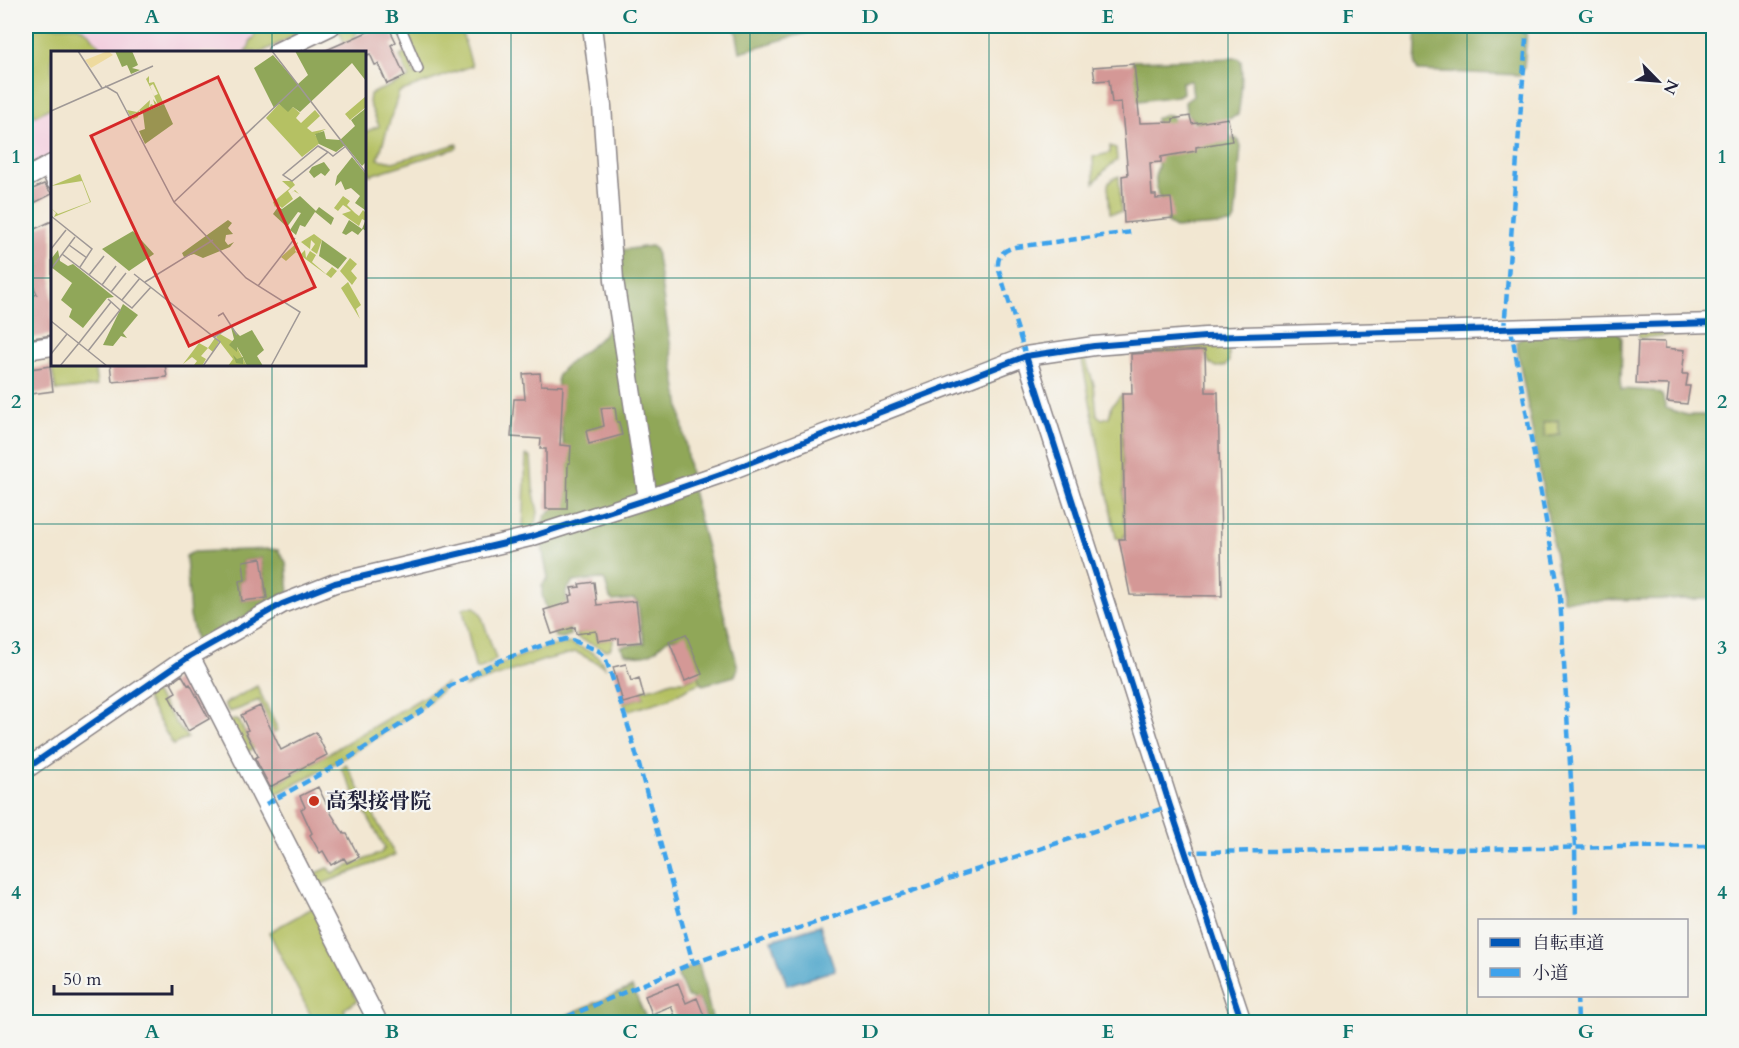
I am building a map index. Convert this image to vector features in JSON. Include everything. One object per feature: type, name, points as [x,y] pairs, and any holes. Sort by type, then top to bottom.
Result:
[{"type":"street","points":[[284,51],[331,26]]},
{"type":"street","points":[[592,26],[602,106],[614,280],[648,499]]},
{"type":"street","points":[[26,178],[50,172]]},
{"type":"street","points":[[26,769],[190,656],[282,604],[335,583],[530,537],[648,499],[723,473],[1026,356],[1106,345],[1205,337],[1713,323]]},
{"type":"street","points":[[26,350],[51,346]]},
{"type":"street","points":[[1026,356],[1242,1023]]},
{"type":"street","points":[[190,656],[378,1023]]},
{"type":"lane","points":[[400,26],[418,69]]},
{"type":"shaded area","points":[[26,26],[319,26],[267,51],[51,51],[51,160],[26,173]]},
{"type":"green space","points":[[26,26],[78,26],[90,34],[103,51],[51,51],[51,108],[35,116],[26,96]]},
{"type":"green space","points":[[258,26],[314,26],[264,51],[246,51]]},
{"type":"green space","points":[[370,26],[357,32],[354,37],[360,51],[348,51],[338,28]]},
{"type":"green space","points":[[405,26],[460,26],[472,66],[399,92],[378,159],[393,162],[457,144],[457,148],[370,175],[366,164],[366,132],[379,126],[369,103],[370,94],[409,78],[400,56],[406,53],[415,75],[423,72]]},
{"type":"green space","points":[[735,26],[830,26],[740,52]]},
{"type":"green space","points":[[1417,26],[1527,26],[1524,68],[1520,75],[1418,71],[1415,66]]},
{"type":"green space","points":[[1238,58],[1241,61],[1242,82],[1238,115],[1211,123],[1194,122],[1186,112],[1185,102],[1193,96],[1191,81],[1182,82],[1183,93],[1178,96],[1139,101],[1135,99],[1131,67],[1133,61]]},
{"type":"green space","points":[[1171,115],[1191,146],[1235,138],[1239,141],[1241,146],[1235,219],[1232,224],[1175,228],[1167,223],[1166,203],[1158,196],[1155,176],[1158,167],[1156,118]]},
{"type":"green space","points":[[1110,146],[1116,148],[1117,160],[1094,183],[1093,157],[1110,153]]},
{"type":"green space","points":[[1119,176],[1121,212],[1110,213],[1108,184]]},
{"type":"green space","points":[[651,246],[656,250],[693,494],[738,668],[735,676],[703,685],[699,681],[698,671],[683,638],[666,640],[654,651],[644,655],[625,653],[620,646],[645,643],[638,603],[634,599],[613,601],[605,581],[600,579],[573,582],[566,591],[570,635],[563,638],[555,637],[542,595],[542,585],[548,578],[543,553],[542,525],[549,512],[563,506],[566,454],[557,377],[569,363],[606,331],[610,318],[612,280],[622,250]]},
{"type":"green space","points":[[1683,330],[1683,334],[1639,338],[1638,331]]},
{"type":"green space","points":[[1618,332],[1622,338],[1621,389],[1654,391],[1662,395],[1666,408],[1686,415],[1703,415],[1713,419],[1713,599],[1563,600],[1516,342],[1527,333]],"holes":[[[1558,420],[1560,435],[1545,437],[1543,423]]]},
{"type":"green space","points":[[1223,345],[1229,348],[1229,361],[1225,366],[1217,367],[1209,363],[1205,350],[1108,355],[1110,350]]},
{"type":"green space","points":[[1081,355],[1084,355],[1094,385],[1097,415],[1102,419],[1109,417],[1112,405],[1122,394],[1124,522],[1128,526],[1123,539],[1116,538]]},
{"type":"green space","points":[[51,366],[94,366],[97,386],[56,391]]},
{"type":"green space","points":[[1558,420],[1560,435],[1545,437],[1543,423]]},
{"type":"green space","points":[[526,455],[531,458],[533,488],[538,512],[536,524],[528,530],[523,530]]},
{"type":"green space","points":[[278,550],[286,562],[289,593],[197,643],[190,617],[186,556],[193,552]],"holes":[[[261,558],[267,597],[242,601],[239,581],[245,580],[243,561]]]},
{"type":"green space","points":[[475,607],[481,614],[496,659],[478,669],[475,667],[463,609]]},
{"type":"green space","points":[[611,629],[613,642],[610,649],[606,650],[579,639],[576,634],[596,630],[598,641],[608,639]]},
{"type":"green space","points":[[570,643],[595,654],[605,667],[576,652],[464,687],[487,672],[514,659],[542,649]]},
{"type":"green space","points":[[183,672],[191,672],[226,738],[222,740],[220,738],[188,677]]},
{"type":"green space","points":[[698,676],[701,683],[668,699],[629,711],[623,703],[644,697],[642,690]]},
{"type":"green space","points":[[447,683],[425,705],[405,719],[344,758],[269,798],[265,791]]},
{"type":"green space","points":[[257,686],[278,730],[274,732],[259,700],[229,712],[224,704]]},
{"type":"green space","points":[[153,692],[187,738],[173,745],[145,697]]},
{"type":"green space","points":[[228,721],[239,721],[251,745],[266,738],[267,741],[245,753]]},
{"type":"green space","points":[[346,764],[395,855],[319,885],[312,875],[328,868],[332,873],[381,853],[385,848],[341,768]]},
{"type":"green space","points":[[314,907],[357,1001],[344,1009],[349,1022],[308,1022],[312,1018],[269,932]]},
{"type":"green space","points":[[699,964],[713,1022],[708,1022],[700,1001],[687,997],[678,976],[679,972]]},
{"type":"green space","points":[[632,987],[648,1022],[550,1022]]},
{"type":"water","points":[[820,925],[835,970],[787,985],[772,940]]},
{"type":"building","points":[[381,26],[388,26],[396,42],[391,45],[405,76],[387,84],[378,64],[375,65],[370,54],[366,56],[366,51],[324,51]]},
{"type":"building","points":[[1134,64],[1140,123],[1173,122],[1173,119],[1190,116],[1192,124],[1228,118],[1232,141],[1196,147],[1196,151],[1161,157],[1161,162],[1150,163],[1152,195],[1156,195],[1156,199],[1171,198],[1173,218],[1124,223],[1122,176],[1128,175],[1121,102],[1112,103],[1109,80],[1095,81],[1093,67]]},
{"type":"building","points":[[44,184],[51,194],[26,207],[26,192]]},
{"type":"building","points":[[51,221],[51,335],[26,339],[26,299],[37,294],[26,271],[31,268],[26,256],[26,233]]},
{"type":"building","points":[[1638,341],[1665,342],[1665,348],[1685,350],[1682,374],[1688,374],[1686,386],[1690,386],[1687,404],[1667,402],[1669,385],[1636,384]]},
{"type":"building","points":[[1205,350],[1206,392],[1218,392],[1222,596],[1130,595],[1119,539],[1125,539],[1122,394],[1132,394],[1131,354]]},
{"type":"building","points":[[50,366],[53,391],[31,394],[30,369]]},
{"type":"building","points":[[110,366],[165,366],[167,377],[112,382]]},
{"type":"building","points":[[540,373],[541,385],[563,386],[560,445],[571,446],[570,463],[568,463],[567,509],[546,509],[546,449],[540,449],[541,439],[511,437],[514,399],[525,399],[523,374]]},
{"type":"building","points":[[615,407],[622,435],[589,444],[586,431],[604,426],[601,408]]},
{"type":"building","points":[[261,558],[267,598],[242,601],[239,581],[245,580],[243,561]]},
{"type":"building","points":[[594,582],[597,605],[636,601],[641,642],[619,644],[619,638],[598,641],[596,631],[576,634],[575,627],[552,634],[544,610],[570,602],[569,596],[573,595],[571,588],[580,587],[579,584]]},
{"type":"building","points":[[686,634],[702,674],[685,681],[669,641]]},
{"type":"building","points":[[626,664],[631,681],[639,678],[644,697],[623,703],[613,667]]},
{"type":"building","points":[[182,675],[188,685],[190,684],[209,719],[188,731],[169,696],[176,692],[171,683]]},
{"type":"building","points":[[260,706],[281,750],[316,732],[327,755],[270,787],[255,758],[258,756],[245,731],[248,730],[241,715]]},
{"type":"building","points":[[318,787],[332,815],[344,834],[347,834],[359,857],[347,863],[344,858],[331,865],[323,851],[320,853],[310,835],[312,833],[301,809],[305,807],[300,796]]},
{"type":"building","points":[[678,983],[686,1003],[697,998],[707,1023],[678,1023],[671,1006],[652,1014],[645,996]]},
{"type":"marked path","points":[[1504,330],[1527,26]]},
{"type":"marked path","points":[[1026,356],[998,267],[1002,254],[1015,247],[1132,232]]},
{"type":"marked path","points":[[1511,329],[1560,597],[1575,847],[1576,919]]},
{"type":"marked path","points":[[266,804],[346,760],[426,708],[450,686],[499,661],[549,643],[572,640],[599,651],[605,657],[630,732],[693,963]]},
{"type":"marked path","points":[[555,1022],[693,963],[1170,806]]},
{"type":"marked path","points":[[1185,852],[1714,846]]},
{"type":"marked path","points":[[1577,997],[1578,1022]]},
{"type":"cycle path","points":[[26,769],[190,656],[282,604],[335,583],[530,537],[648,499],[723,473],[1026,356],[1094,346],[1205,337],[1714,323]]},
{"type":"cycle path","points":[[1026,356],[1170,806],[1242,1022]]},
{"type":"place","name":"高梨接骨院","points":[[314,801]]}]
